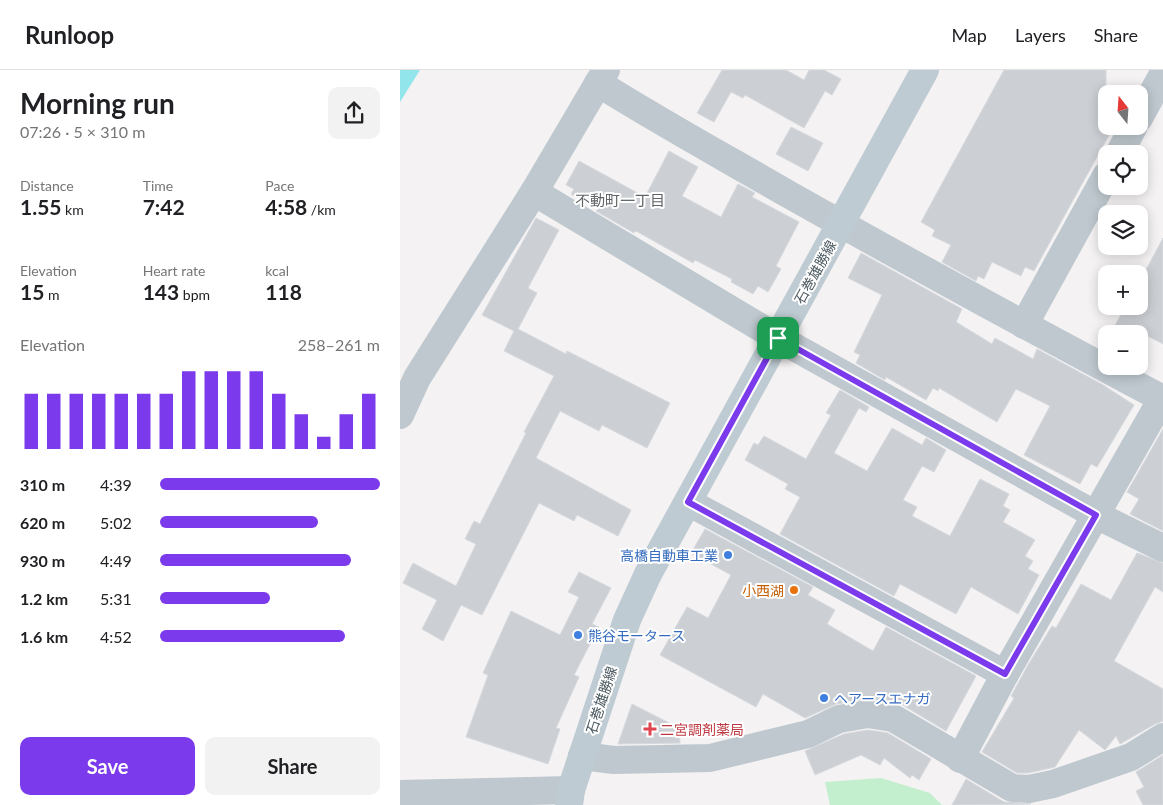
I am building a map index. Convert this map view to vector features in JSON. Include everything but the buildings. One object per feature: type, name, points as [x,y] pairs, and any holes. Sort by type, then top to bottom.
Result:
[{"type":"main road","name":"石巻雄勝線","points":[[570,798],[627,620],[648,574],[925,70]]},
{"type":"street","points":[[1148,102],[1163,74]]},
{"type":"street","points":[[400,415],[417,378],[534,192],[602,77],[649,115],[841,224],[1163,399],[1005,674],[960,759]]},
{"type":"street","points":[[1024,325],[1098,191]]},
{"type":"street","points":[[534,192],[778,338],[1096,515],[1163,548]]},
{"type":"street","points":[[688,502],[1005,674]]},
{"type":"street","points":[[582,756],[614,760],[710,758],[808,734],[839,719],[868,714],[893,718],[1012,788],[1029,789],[1052,784],[1131,757],[1163,738]]},
{"type":"street","points":[[400,794],[570,798]]},
{"type":"green space","points":[[881,778],[930,793],[942,805],[830,805],[825,782]]},
{"type":"water","points":[[400,70],[420,70],[400,102]]},
{"type":"place","name":"高橋自動車工業","points":[[728,555]]},
{"type":"place","name":"小西湖","points":[[794,590]]},
{"type":"place","name":"熊谷モータース","points":[[578,635]]},
{"type":"place","name":"ヘアースエナガ","points":[[824,698]]},
{"type":"place","name":"二宮調剤薬局","points":[[650,729]]},
{"type":"district","name":"不動町一丁目","points":[[620,200]]},
{"type":"route","points":[[778,338],[1096,515],[1005,674],[688,502],[778,338]]}]
